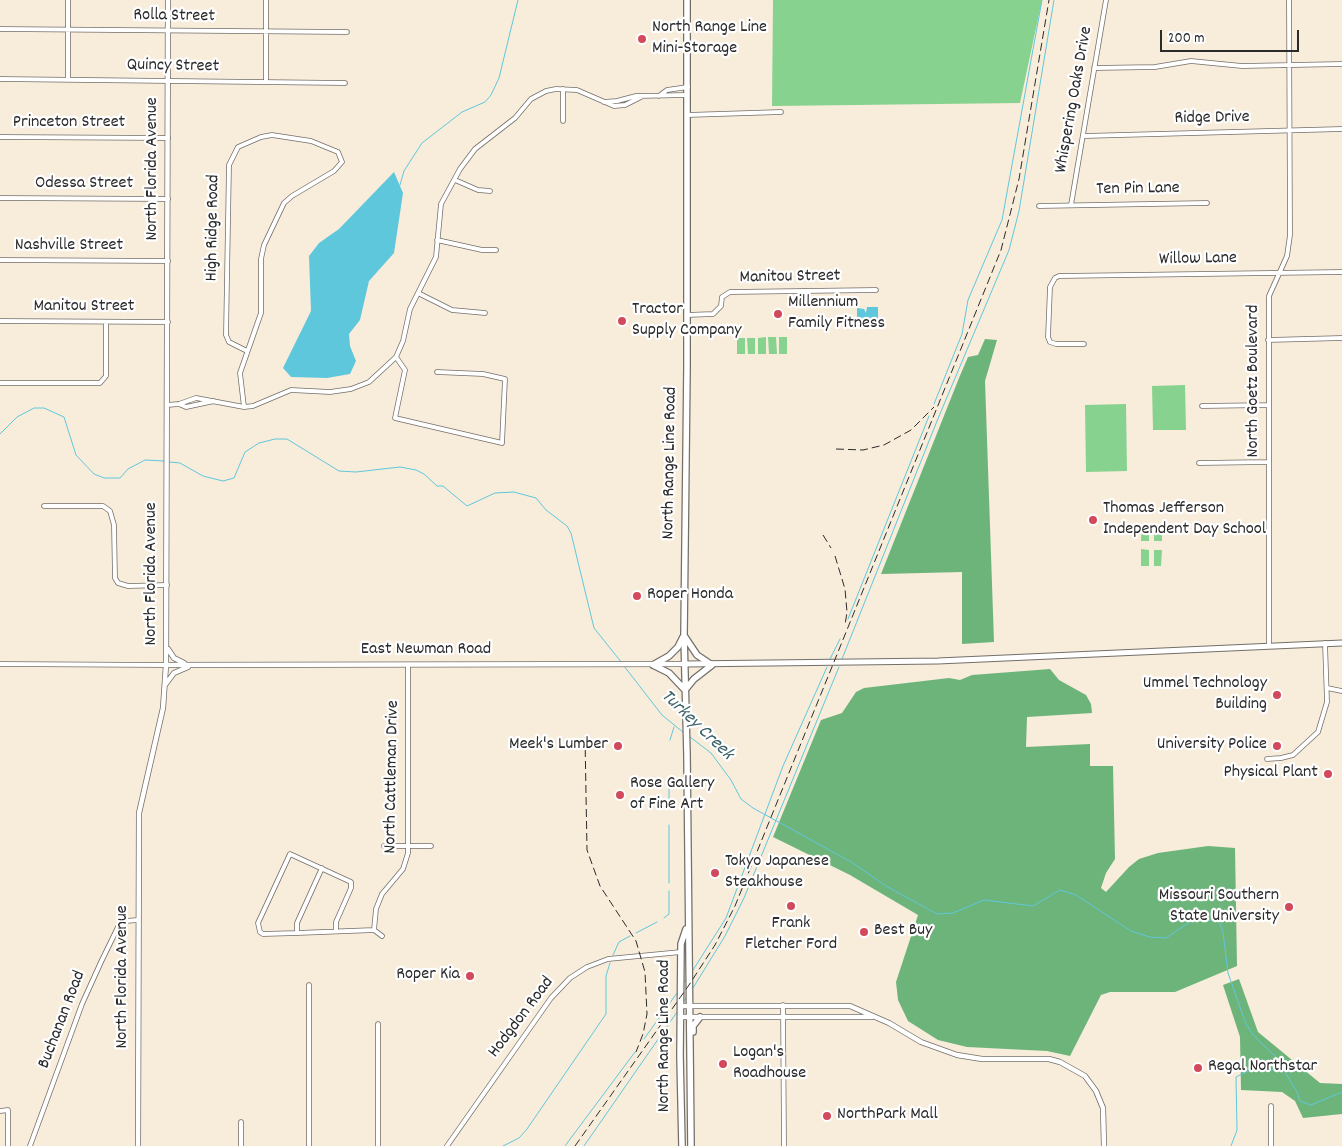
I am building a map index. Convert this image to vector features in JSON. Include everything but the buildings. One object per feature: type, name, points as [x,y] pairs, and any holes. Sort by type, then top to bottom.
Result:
[{"type":"main road","name":"North Range Line Road","points":[[687,0],[684,635],[691,1146]]},
{"type":"main road","points":[[684,635],[697,655],[712,664]]},
{"type":"main road","points":[[653,665],[678,647],[684,635]]},
{"type":"main road","points":[[685,664],[938,661],[1342,643]]},
{"type":"main road","points":[[653,665],[669,673],[685,690],[694,679],[712,664]]},
{"type":"main road","name":"North Range Line Road","points":[[682,1146],[681,944],[687,927]]},
{"type":"main road","points":[[689,1096],[693,1086],[693,1026],[700,1017]]},
{"type":"street","points":[[68,0],[68,80]]},
{"type":"street","name":"North Florida Avenue","points":[[138,1146],[139,813],[163,708],[166,665],[168,0]]},
{"type":"street","points":[[266,0],[266,82]]},
{"type":"street","name":"Whispering Oaks Drive","points":[[1071,205],[1106,0]]},
{"type":"street","name":"North Goetz Boulevard","points":[[1269,646],[1269,296],[1287,256],[1290,236],[1289,0]]},
{"type":"street","name":"Rolla Street","points":[[0,29],[347,32]]},
{"type":"street","points":[[1094,68],[1155,67],[1191,61],[1210,61],[1242,66],[1342,64]]},
{"type":"street","name":"Quincy Street","points":[[0,79],[346,82]]},
{"type":"street","points":[[659,96],[667,90],[688,87]]},
{"type":"street","points":[[167,405],[179,404],[196,398],[244,407],[253,406],[291,390],[330,392],[351,389],[369,382],[396,358],[403,341],[410,309],[436,257],[442,204],[455,180],[475,150],[515,118],[531,99],[546,92],[563,89],[577,90],[614,106],[625,106],[641,97],[688,95]]},
{"type":"street","points":[[563,89],[563,121]]},
{"type":"street","points":[[687,115],[781,112]]},
{"type":"street","name":"Ridge Drive","points":[[1084,136],[1342,129]]},
{"type":"street","name":"High Ridge Road","points":[[272,135],[311,141],[338,152],[342,157],[342,162],[334,171],[292,196],[284,203],[268,234],[261,258],[261,313],[247,351],[229,342],[226,335],[228,174],[232,156],[238,147],[248,141],[272,135]]},
{"type":"street","name":"Princeton Street","points":[[0,137],[168,138]]},
{"type":"street","points":[[455,180],[478,190],[490,192]]},
{"type":"street","name":"Odessa Street","points":[[0,198],[168,200]]},
{"type":"street","name":"Ten Pin Lane","points":[[1039,206],[1207,202]]},
{"type":"street","points":[[437,240],[482,250],[496,250]]},
{"type":"street","name":"Nashville Street","points":[[0,260],[168,261]]},
{"type":"street","name":"Willow Lane","points":[[1084,344],[1056,344],[1050,342],[1048,337],[1050,287],[1055,278],[1059,276],[1342,272]]},
{"type":"street","name":"Manitou Street","points":[[687,315],[713,314],[721,306],[722,296],[730,292],[876,290]]},
{"type":"street","points":[[418,293],[461,312],[485,313]]},
{"type":"street","name":"Manitou Street","points":[[0,321],[168,322]]},
{"type":"street","points":[[0,383],[100,383],[106,376],[106,322]]},
{"type":"street","points":[[1268,340],[1342,338]]},
{"type":"street","points":[[244,407],[240,373],[247,351]]},
{"type":"street","points":[[396,358],[405,370],[395,418],[502,443],[505,379],[483,374],[437,372]]},
{"type":"street","points":[[179,404],[186,407],[214,402]]},
{"type":"street","points":[[1202,406],[1269,405]]},
{"type":"street","points":[[1199,463],[1269,462]]},
{"type":"street","points":[[44,506],[103,506],[110,511],[113,520],[115,578],[118,583],[128,586],[167,585]]},
{"type":"street","points":[[1267,759],[1293,755],[1318,732],[1327,702],[1325,644]]},
{"type":"street","points":[[166,646],[177,660],[195,665]]},
{"type":"street","points":[[0,664],[166,665]]},
{"type":"street","name":"East Newman Road","points":[[166,665],[685,664]]},
{"type":"street","points":[[165,686],[176,672],[195,665]]},
{"type":"street","name":"North Cattleman Drive","points":[[374,930],[378,901],[403,869],[408,846],[408,665]]},
{"type":"street","points":[[1328,688],[1342,691]]},
{"type":"street","points":[[384,846],[431,846]]},
{"type":"street","points":[[336,931],[336,922],[352,884],[349,880],[290,854],[258,923],[258,928],[263,934],[374,930],[382,936]]},
{"type":"street","points":[[297,933],[297,923],[322,868]]},
{"type":"street","name":"Buchanan Road","points":[[30,1146],[82,1004],[123,915]]},
{"type":"street","points":[[118,926],[124,921],[138,920]]},
{"type":"street","name":"Hodgdon Road","points":[[447,1146],[551,998],[570,978],[587,967],[608,959],[681,952]]},
{"type":"street","points":[[309,985],[309,1146]]},
{"type":"street","points":[[783,1005],[784,1146]]},
{"type":"street","points":[[680,1006],[850,1006],[941,1051],[970,1058],[1049,1059],[1070,1066],[1091,1083],[1103,1108],[1104,1146]]},
{"type":"street","points":[[680,1017],[874,1017]]},
{"type":"street","points":[[378,1024],[378,1146]]},
{"type":"street","points":[[1271,1106],[1271,1146]]},
{"type":"street","points":[[0,1111],[8,1110],[8,1146]]},
{"type":"street","points":[[241,1122],[241,1146]]},
{"type":"green space","points":[[773,0],[1042,0],[1020,103],[772,106]]},
{"type":"green space","points":[[766,337],[766,354],[758,354],[758,338]]},
{"type":"green space","points":[[768,337],[776,337],[777,354],[769,354]]},
{"type":"green space","points":[[779,337],[787,337],[787,354],[779,354]]},
{"type":"green space","points":[[737,338],[745,338],[745,354],[737,354]]},
{"type":"green space","points":[[747,338],[755,338],[755,354],[748,354]]},
{"type":"green space","points":[[985,339],[997,340],[985,381],[994,642],[962,644],[962,572],[881,574],[968,357],[978,355]]},
{"type":"green space","points":[[1185,385],[1186,430],[1153,430],[1152,386]]},
{"type":"green space","points":[[1126,404],[1127,471],[1086,472],[1085,405]]},
{"type":"green space","points":[[1142,524],[1149,524],[1149,541],[1141,541]]},
{"type":"green space","points":[[1154,524],[1162,524],[1162,541],[1154,541]]},
{"type":"green space","points":[[1141,549],[1149,550],[1149,566],[1141,566]]},
{"type":"green space","points":[[1154,550],[1162,550],[1161,566],[1154,566]]},
{"type":"green space","points":[[1050,669],[1059,680],[1086,695],[1091,704],[1092,713],[1027,717],[1026,747],[1090,744],[1090,766],[1113,766],[1115,859],[1106,873],[1101,888],[1106,892],[1139,859],[1158,853],[1208,846],[1235,848],[1237,966],[1175,992],[1110,992],[1101,995],[1070,1056],[1047,1051],[967,1047],[938,1040],[908,1021],[898,1000],[896,982],[918,915],[850,875],[773,837],[821,720],[842,713],[856,692],[864,688],[949,678],[960,680],[972,675]]},
{"type":"green space","points":[[1239,979],[1258,1032],[1320,1083],[1342,1084],[1342,1114],[1303,1118],[1295,1101],[1282,1092],[1241,1090],[1240,1037],[1223,985]]},
{"type":"water","points":[[394,172],[403,193],[394,253],[369,281],[360,320],[349,334],[350,346],[356,361],[350,374],[327,378],[291,377],[283,368],[311,311],[309,256],[319,243],[339,229]]},
{"type":"water","points":[[867,307],[878,307],[878,324],[867,324],[867,320],[857,323],[857,308],[864,309],[866,313]]},
{"type":"waterway","points":[[400,185],[404,171],[422,143],[462,112],[485,102],[491,95],[499,78],[518,0]]},
{"type":"waterway","points":[[934,404],[962,334],[968,300],[1002,220],[1042,0]]},
{"type":"waterway","points":[[842,659],[937,421],[1009,250],[1019,211],[1054,0]]},
{"type":"waterway","name":"Turkey Creek","points":[[0,434],[17,417],[34,408],[44,408],[64,417],[76,455],[94,474],[104,478],[120,478],[128,469],[145,460],[165,461]]},
{"type":"waterway","points":[[848,619],[929,416]]},
{"type":"waterway","name":"Turkey Creek","points":[[169,462],[180,463],[203,476],[223,481],[234,478],[245,452],[259,443],[275,439],[287,439],[339,471],[356,472],[400,467],[416,470],[424,474],[437,486],[443,486],[467,506],[495,493],[514,492],[536,498],[546,510],[567,526],[571,533],[594,628],[622,663]]},
{"type":"waterway","points":[[830,659],[840,639]]},
{"type":"waterway","name":"Turkey Creek","points":[[624,666],[662,715],[684,733]]},
{"type":"waterway","points":[[693,970],[726,918],[783,766],[827,667]]},
{"type":"waterway","points":[[693,988],[725,936],[744,898],[839,667]]},
{"type":"waterway","points":[[670,740],[674,727]]},
{"type":"waterway","name":"Turkey Creek","points":[[690,737],[711,753],[731,780],[741,799],[753,808],[853,863],[886,886],[937,914],[953,913],[984,900],[1033,906],[1060,890],[1076,895],[1131,931],[1150,937],[1166,938],[1194,919],[1219,921],[1223,932],[1228,973],[1246,1024],[1254,1036],[1276,1057],[1297,1092],[1300,1101],[1311,1105],[1342,1092]]},
{"type":"waterway","points":[[669,779],[669,807]]},
{"type":"waterway","points":[[669,825],[669,883]]},
{"type":"waterway","points":[[664,918],[669,914],[669,891]]},
{"type":"waterway","points":[[636,933],[657,922]]},
{"type":"waterway","points":[[613,955],[619,942],[630,936]]},
{"type":"waterway","points":[[503,1146],[519,1138],[527,1129],[606,1014],[606,976],[610,963]]},
{"type":"waterway","points":[[644,1039],[677,993]]},
{"type":"waterway","points":[[584,1146],[677,1012]]},
{"type":"waterway","points":[[565,1146],[635,1052]]},
{"type":"waterway","points":[[1231,1146],[1237,1130],[1236,1077],[1250,1070],[1270,1071],[1275,1068],[1278,1060]]},
{"type":"railway","points":[[575,1146],[689,985],[715,945],[735,906],[1001,250],[1019,179],[1049,0]]},
{"type":"railway","points":[[836,449],[863,450],[884,445],[911,430],[934,407]]},
{"type":"railway","points":[[823,535],[831,548]]},
{"type":"railway","points":[[835,556],[845,589],[847,612],[845,625]]},
{"type":"railway","points":[[585,737],[587,850],[600,886],[636,941],[645,972],[647,1014],[643,1034],[636,1052]]},
{"type":"place","name":"North Range Line Mini-Storage","points":[[642,39]]},
{"type":"place","name":"Millennium Family Fitness","points":[[778,314]]},
{"type":"place","name":"Tractor Supply Company","points":[[622,321]]},
{"type":"place","name":"Thomas Jefferson Independent Day School","points":[[1093,520]]},
{"type":"place","name":"Roper Honda","points":[[637,596]]},
{"type":"place","name":"Ummel Technology Building","points":[[1277,695]]},
{"type":"place","name":"Meek's Lumber","points":[[618,746]]},
{"type":"place","name":"University Police","points":[[1277,746]]},
{"type":"place","name":"Physical Plant","points":[[1328,774]]},
{"type":"place","name":"Rose Gallery of Fine Art","points":[[620,795]]},
{"type":"place","name":"Tokyo Japanese Steakhouse","points":[[715,873]]},
{"type":"place","name":"Frank Fletcher Ford","points":[[791,906]]},
{"type":"place","name":"Missouri Southern State University","points":[[1289,907]]},
{"type":"place","name":"Best Buy","points":[[864,932]]},
{"type":"place","name":"Roper Kia","points":[[470,976]]},
{"type":"place","name":"Logan's Roadhouse","points":[[723,1064]]},
{"type":"place","name":"Regal Northstar","points":[[1198,1068]]},
{"type":"place","name":"NorthPark Mall","points":[[827,1116]]}]
